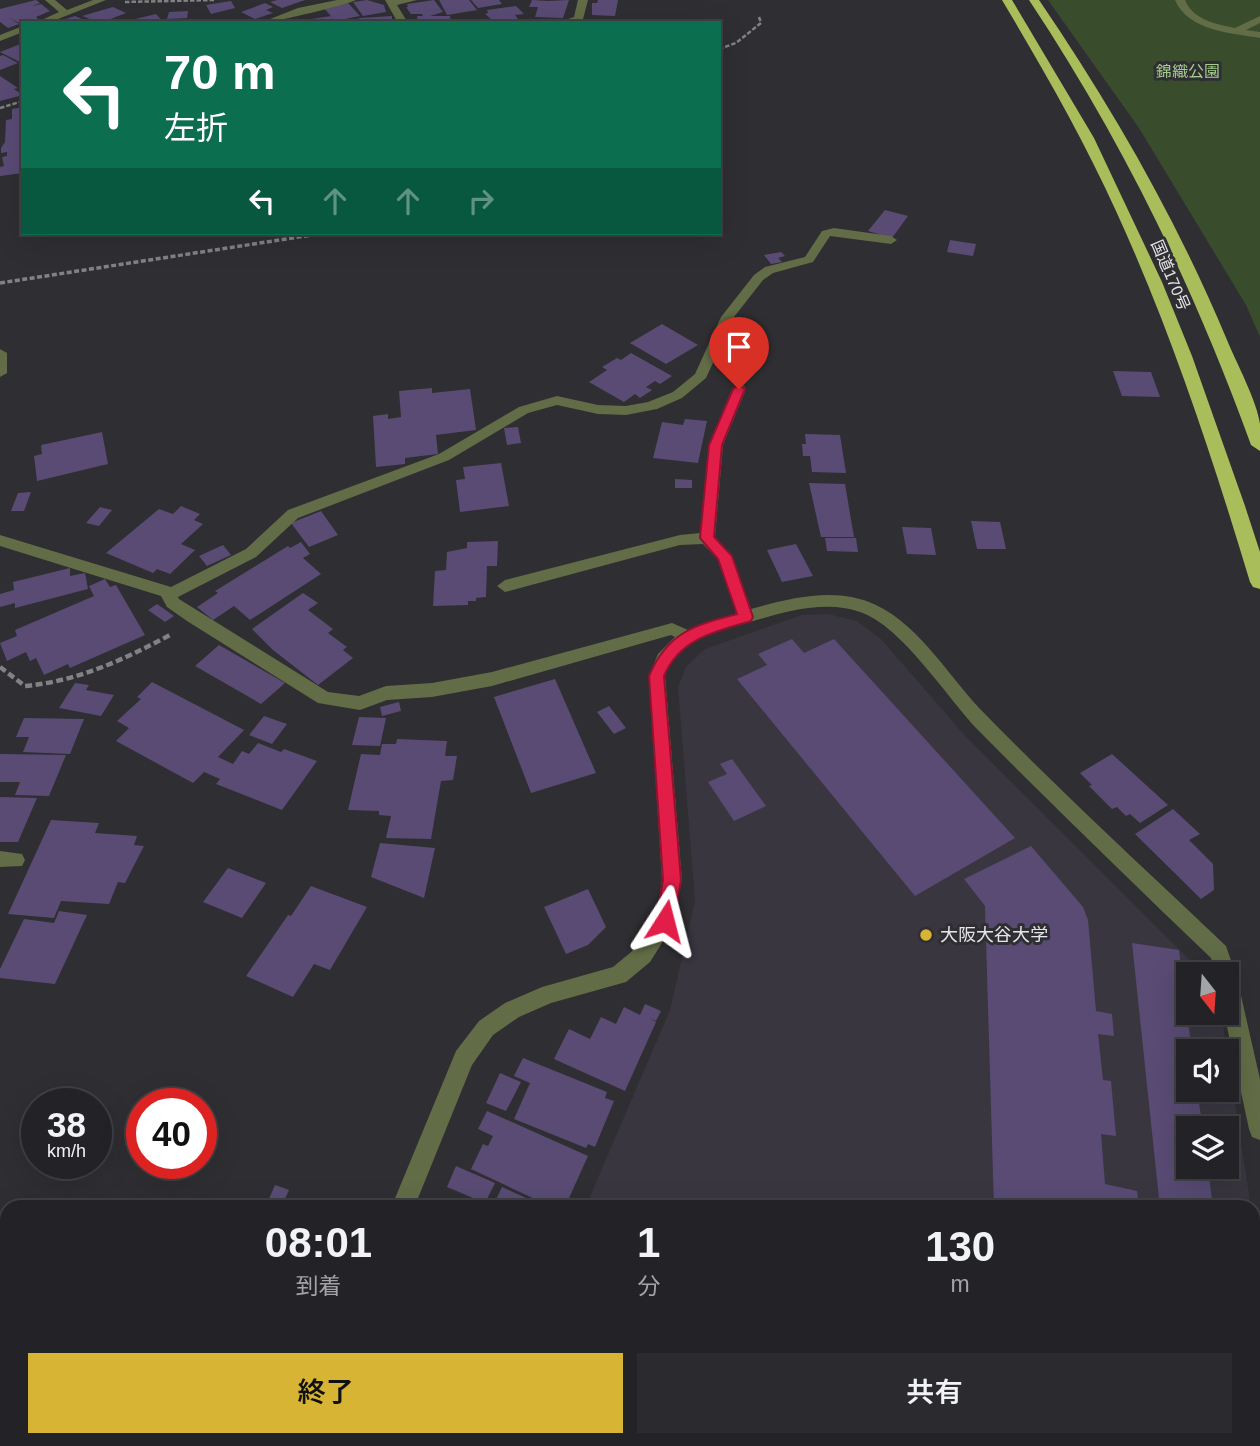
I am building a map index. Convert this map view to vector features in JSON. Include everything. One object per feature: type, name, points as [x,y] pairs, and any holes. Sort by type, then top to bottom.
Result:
[{"type":"highway","name":"国道170号","points":[[1007,0],[1089,139],[1144,254],[1207,415],[1260,582]]},
{"type":"highway","name":"国道170号","points":[[1034,0],[1099,99],[1174,239],[1219,341],[1260,445]]},
{"type":"street","points":[[50,0],[65,13]]},
{"type":"street","points":[[43,21],[101,0]]},
{"type":"street","points":[[276,21],[351,0]]},
{"type":"street","points":[[401,21],[392,2],[412,0]]},
{"type":"street","points":[[577,21],[583,0]]},
{"type":"street","points":[[1180,0],[1181,9],[1191,18],[1260,36]]},
{"type":"street","points":[[1237,30],[1260,19]]},
{"type":"street","points":[[0,38],[21,30]]},
{"type":"street","points":[[169,595],[251,553],[293,514],[444,457],[467,445],[497,423],[527,408],[556,400],[607,412],[628,412],[642,410],[692,386],[703,372],[721,328],[745,292],[767,271],[808,263],[816,254],[826,233],[891,240]]},
{"type":"street","points":[[0,354],[0,373]]},
{"type":"street","points":[[739,389],[716,445],[707,538],[724,556],[746,617]]},
{"type":"street","points":[[505,586],[680,540],[707,538]]},
{"type":"street","points":[[0,540],[168,592],[173,603],[192,617],[324,698],[360,703],[386,693],[432,690],[492,679],[672,629],[689,638]]},
{"type":"street","points":[[405,1200],[464,1058],[486,1028],[513,1010],[549,994],[619,975],[643,955],[665,921],[672,880],[657,676],[665,656],[689,638],[746,617],[816,601],[846,601],[871,609],[895,625],[976,716],[1219,953],[1222,962]]},
{"type":"street","points":[[1237,1026],[1260,1129]]},
{"type":"path","points":[[122,2],[215,0]]},
{"type":"path","points":[[721,48],[736,43],[753,30],[761,23],[759,17]]},
{"type":"path","points":[[0,108],[21,102]]},
{"type":"path","points":[[0,282],[312,235]]},
{"type":"path","points":[[0,667],[25,686],[55,685],[107,667],[170,635],[192,617]]},
{"type":"shaded area","name":"大阪大谷大学","points":[[828,614],[857,621],[881,639],[968,739],[1192,962],[1176,962],[1176,1026],[1223,1026],[1225,1039],[1176,1039],[1176,1102],[1235,1102],[1237,1116],[1176,1116],[1176,1179],[1239,1179],[1239,1129],[1250,1200],[588,1200],[670,1010],[695,901],[678,687],[686,667],[705,649],[802,615]]},
{"type":"green space","name":"錦織公園","points":[[1048,0],[1260,0],[1260,337],[1246,305],[1139,128]]},
{"type":"building","points":[[36,0],[40,3],[32,6],[41,4],[50,11],[36,17],[38,19],[21,21],[21,24],[8,17],[19,24],[8,28],[0,22],[0,9]]},
{"type":"building","points":[[305,0],[282,8],[270,2]]},
{"type":"building","points":[[367,0],[384,5],[386,12],[363,16],[353,2]]},
{"type":"building","points":[[434,0],[443,12],[430,16],[450,16],[451,21],[418,21],[417,16],[423,16],[422,14],[411,14],[407,4]]},
{"type":"building","points":[[439,0],[469,0],[477,10],[447,15]]},
{"type":"building","points":[[471,0],[499,0],[502,4],[478,8]]},
{"type":"building","points":[[532,0],[569,0],[563,18],[535,17],[538,7],[529,7]]},
{"type":"building","points":[[598,0],[618,0],[615,16],[592,15],[592,3],[597,3]]},
{"type":"building","points":[[231,1],[235,8],[211,14],[206,5]]},
{"type":"building","points":[[265,3],[273,7],[266,10],[273,13],[255,19],[241,12]]},
{"type":"building","points":[[348,3],[360,16],[335,21],[323,7]]},
{"type":"building","points":[[516,6],[524,14],[515,15],[519,21],[485,21],[484,19],[491,19],[485,14],[488,13],[487,10]]},
{"type":"building","points":[[113,7],[126,13],[105,21],[95,21],[82,16]]},
{"type":"building","points":[[188,11],[187,18],[167,19],[169,12]]},
{"type":"building","points":[[156,14],[162,21],[127,21]]},
{"type":"building","points":[[75,16],[86,21],[59,21]]},
{"type":"building","points":[[331,16],[334,21],[306,21]]},
{"type":"building","points":[[392,16],[392,21],[350,21]]},
{"type":"building","points":[[21,44],[21,62],[20,62],[0,52]]},
{"type":"building","points":[[0,56],[18,63],[0,70]]},
{"type":"building","points":[[0,76],[18,88],[14,89],[21,96],[0,101]]},
{"type":"building","points":[[21,107],[21,173],[0,176],[0,167],[4,166],[2,157],[7,156],[7,152],[1,153],[5,142],[6,120],[12,119],[12,109]]},
{"type":"building","points":[[885,210],[908,216],[892,238],[868,231]]},
{"type":"building","points":[[950,240],[976,244],[973,256],[947,252]]},
{"type":"building","points":[[781,252],[785,256],[778,258],[782,262],[771,264],[764,255]]},
{"type":"building","points":[[662,324],[698,345],[666,364],[630,343]]},
{"type":"building","points":[[631,353],[672,376],[660,384],[655,381],[646,387],[652,390],[640,398],[635,394],[624,402],[589,382],[607,370],[602,367]]},
{"type":"building","points":[[1113,371],[1151,372],[1160,397],[1122,396]]},
{"type":"building","points":[[432,388],[432,393],[470,389],[476,430],[436,435],[438,454],[405,458],[405,464],[376,467],[373,416],[388,414],[388,419],[401,417],[399,391]]},
{"type":"building","points":[[685,419],[707,421],[698,463],[653,458],[662,422],[683,425]]},
{"type":"building","points":[[518,427],[521,443],[507,445],[504,428]]},
{"type":"building","points":[[102,432],[108,464],[37,481],[34,456],[42,454],[41,445]]},
{"type":"building","points":[[805,434],[840,435],[846,473],[812,472],[810,456],[803,456]]},
{"type":"building","points":[[501,463],[509,506],[460,512],[456,480],[465,479],[463,467]]},
{"type":"building","points":[[675,479],[692,480],[692,488],[675,488]]},
{"type":"building","points":[[809,483],[845,484],[854,537],[821,537]]},
{"type":"building","points":[[31,492],[24,511],[11,511],[18,493]]},
{"type":"building","points":[[181,506],[200,514],[194,520],[203,524],[181,544],[195,550],[170,574],[157,569],[153,573],[106,553],[159,509],[173,514]]},
{"type":"building","points":[[100,507],[112,510],[99,526],[86,523]]},
{"type":"building","points":[[321,511],[338,535],[309,547],[291,523]]},
{"type":"building","points":[[971,521],[1000,522],[1006,549],[977,549]]},
{"type":"building","points":[[902,527],[931,528],[936,555],[907,554]]},
{"type":"building","points":[[825,538],[856,538],[858,552],[827,551]]},
{"type":"building","points":[[498,541],[497,566],[487,566],[486,597],[468,601],[468,605],[433,606],[435,571],[446,570],[447,552],[467,548],[467,542]]},
{"type":"building","points":[[301,542],[310,554],[303,558],[321,574],[250,620],[234,606],[213,620],[197,607],[218,593],[215,591],[288,546],[290,548]]},
{"type":"building","points":[[796,544],[813,576],[782,582],[767,550]]},
{"type":"building","points":[[223,545],[231,555],[207,566],[199,556]]},
{"type":"building","points":[[70,568],[70,576],[85,573],[88,589],[15,608],[15,603],[0,607],[0,594],[14,590],[13,582]]},
{"type":"building","points":[[105,579],[110,587],[116,585],[145,635],[70,668],[68,664],[44,675],[36,658],[30,661],[26,652],[7,661],[0,643],[17,636],[15,630],[94,596],[89,586]]},
{"type":"building","points":[[303,593],[318,603],[308,610],[333,629],[328,633],[347,647],[343,650],[353,658],[318,685],[273,650],[252,629]]},
{"type":"building","points":[[157,604],[174,616],[165,622],[148,610]]},
{"type":"building","points":[[792,639],[804,653],[834,639],[1015,838],[915,896],[737,679],[767,665],[758,654]]},
{"type":"building","points":[[219,645],[285,683],[261,704],[195,666]]},
{"type":"building","points":[[555,679],[596,773],[531,793],[494,697]]},
{"type":"building","points":[[152,682],[244,730],[218,757],[233,764],[242,751],[249,754],[258,743],[317,761],[282,810],[216,784],[220,779],[204,772],[193,783],[116,741],[129,728],[117,721],[141,699],[137,697]]},
{"type":"building","points":[[75,683],[89,685],[86,690],[114,695],[101,716],[59,708]]},
{"type":"building","points":[[399,702],[401,711],[382,716],[380,707]]},
{"type":"building","points":[[609,706],[626,728],[614,734],[597,712]]},
{"type":"building","points":[[264,716],[287,724],[272,744],[249,735]]},
{"type":"building","points":[[359,717],[386,718],[380,746],[352,745]]},
{"type":"building","points":[[24,718],[84,719],[70,754],[23,752],[29,737],[16,737]]},
{"type":"building","points":[[397,739],[447,741],[445,756],[457,756],[453,780],[441,781],[431,839],[386,838],[391,816],[379,815],[379,811],[348,810],[361,754],[380,755],[382,744],[396,744]]},
{"type":"building","points":[[0,754],[66,755],[49,796],[15,795],[20,782],[0,782]]},
{"type":"building","points":[[1112,754],[1168,805],[1140,823],[1130,814],[1126,816],[1117,807],[1112,809],[1080,773]]},
{"type":"building","points":[[732,759],[766,806],[734,821],[708,782],[727,774],[720,764]]},
{"type":"building","points":[[0,797],[37,798],[18,842],[0,842]]},
{"type":"building","points":[[1173,809],[1200,834],[1189,840],[1213,864],[1214,890],[1201,899],[1135,834]]},
{"type":"building","points":[[51,820],[99,823],[95,833],[137,836],[134,845],[144,846],[125,883],[118,882],[109,904],[61,901],[54,918],[8,914]]},
{"type":"building","points":[[380,843],[435,848],[424,898],[371,877]]},
{"type":"building","points":[[1031,846],[1083,907],[1088,920],[1096,1011],[1112,1014],[1114,1036],[1098,1034],[1103,1080],[1111,1081],[1116,1136],[1101,1134],[1105,1184],[1137,1191],[1138,1200],[994,1200],[985,906],[964,879]]},
{"type":"building","points":[[228,868],[266,883],[242,918],[203,902]]},
{"type":"building","points":[[311,886],[367,907],[330,970],[314,964],[293,997],[246,976]]},
{"type":"building","points":[[588,889],[606,927],[588,945],[566,954],[544,907]]},
{"type":"building","points":[[59,911],[87,915],[55,984],[0,978],[0,969],[24,919],[54,923]]},
{"type":"building","points":[[1132,943],[1179,950],[1181,962],[1176,962],[1176,1026],[1189,1026],[1190,1039],[1176,1039],[1176,1102],[1199,1102],[1201,1116],[1176,1116],[1176,1179],[1209,1179],[1212,1200],[1159,1200]]},
{"type":"building","points":[[645,1004],[661,1011],[656,1021],[649,1018],[656,1022],[625,1091],[554,1059],[569,1029],[590,1039],[601,1017],[616,1024],[624,1007],[640,1015]]},
{"type":"building","points":[[523,1058],[607,1092],[605,1098],[614,1101],[595,1147],[588,1144],[586,1148],[514,1119],[530,1083],[514,1076]]},
{"type":"building","points":[[500,1073],[521,1082],[506,1111],[486,1103]]},
{"type":"building","points":[[487,1111],[588,1156],[568,1200],[537,1200],[471,1169],[483,1144],[488,1146],[493,1136],[478,1129]]},
{"type":"building","points":[[456,1166],[495,1183],[486,1200],[478,1200],[447,1187]]},
{"type":"building","points":[[275,1185],[289,1190],[285,1200],[268,1200]]},
{"type":"building","points":[[502,1187],[530,1200],[496,1200]]},
{"type":"place","name":"大阪大谷大学","points":[[926,935]]},
{"type":"route","points":[[665,921],[672,880],[657,676],[665,656],[683,640],[746,617],[724,556],[707,538],[716,445],[739,389]]}]
